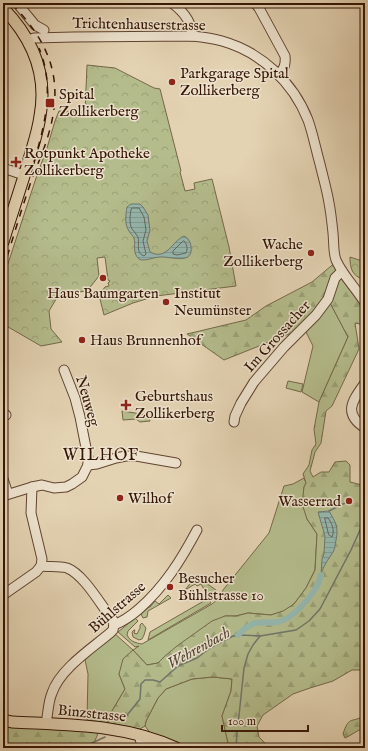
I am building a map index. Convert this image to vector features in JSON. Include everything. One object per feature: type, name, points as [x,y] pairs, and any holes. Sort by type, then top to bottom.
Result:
[{"type":"main road","points":[[3,8],[28,40],[34,52],[42,83],[41,115],[3,242]]},
{"type":"main road","name":"Binzstrasse","points":[[3,720],[12,722],[104,727],[140,741],[176,748]]},
{"type":"street","points":[[17,3],[35,25],[44,30]]},
{"type":"street","points":[[172,3],[185,15],[190,23],[192,36]]},
{"type":"street","points":[[255,3],[285,56],[286,62],[284,69],[279,74]]},
{"type":"street","name":"Trichtenhauserstrasse","points":[[28,40],[34,38],[192,36],[222,41],[242,49],[267,64],[279,74],[303,109],[309,124],[329,203],[335,255],[342,271],[362,291],[365,303]]},
{"type":"street","points":[[3,168],[24,175]]},
{"type":"street","name":"Im Grossacher","points":[[234,422],[241,403],[254,382],[284,347],[316,315],[328,299],[335,278],[342,271]]},
{"type":"street","name":"Neuweg","points":[[64,370],[77,404],[88,458],[88,465]]},
{"type":"street","points":[[365,383],[354,399],[351,408],[354,419],[365,428]]},
{"type":"street","points":[[3,479],[5,495],[42,485],[54,488],[66,487],[82,477],[88,465],[126,456],[136,456],[176,463]]},
{"type":"street","points":[[3,595],[36,572],[41,566],[42,559],[31,513],[32,487]]},
{"type":"street","name":"Bühlstrasse","points":[[46,724],[52,693],[64,674],[74,663],[110,633],[113,630],[114,625],[129,617],[145,604],[161,587],[179,563],[198,530]]},
{"type":"street","points":[[41,566],[66,568],[78,575],[85,582],[113,620],[114,625]]},
{"type":"street","points":[[140,741],[142,745],[152,748]]},
{"type":"green space","points":[[87,65],[115,68],[154,88],[160,89],[185,191],[195,189],[194,183],[212,179],[229,247],[236,286],[156,296],[133,303],[104,315],[99,295],[105,287],[109,286],[108,283],[110,281],[108,280],[105,257],[97,258],[99,276],[87,291],[58,296],[49,311],[51,329],[62,342],[41,346],[3,324],[3,279],[59,111],[85,112]]},
{"type":"green space","points":[[350,257],[362,261],[361,270],[363,279],[356,276],[352,271]]},
{"type":"green space","points":[[337,261],[365,304],[365,325],[355,323],[359,349],[332,406],[326,411],[321,443],[315,452],[310,471],[313,477],[321,472],[329,472],[335,462],[346,461],[350,465],[350,482],[362,485],[365,460],[365,670],[352,670],[333,681],[293,694],[263,715],[257,726],[259,737],[265,743],[264,748],[228,748],[222,716],[231,691],[232,679],[213,677],[192,679],[166,689],[158,698],[145,726],[140,729],[108,723],[109,716],[125,689],[119,674],[123,659],[133,650],[147,665],[158,663],[177,646],[212,621],[225,616],[236,616],[248,613],[271,615],[283,611],[294,604],[306,588],[315,570],[317,534],[307,519],[302,504],[304,487],[306,483],[303,474],[309,465],[312,450],[316,444],[314,429],[319,402],[348,337],[328,299],[304,328],[224,360],[187,334],[246,320],[266,306],[312,282]]},
{"type":"green space","points":[[328,299],[348,337],[319,402],[302,392],[313,346],[304,328]]},
{"type":"green space","points":[[288,381],[303,384],[301,392],[286,388]]},
{"type":"green space","points":[[122,411],[148,415],[150,421],[140,422],[136,419],[123,420]]},
{"type":"green space","points":[[304,478],[306,483],[304,487],[307,519],[317,534],[315,570],[306,588],[294,604],[284,611],[271,615],[248,613],[236,616],[225,616],[165,656],[158,663],[147,665],[133,650],[139,646],[135,647],[118,632],[135,618],[138,621],[128,631],[127,635],[133,641],[142,644],[212,604],[219,598],[223,590],[269,533],[284,486],[293,484]]},
{"type":"green space","points":[[196,576],[216,590],[217,593],[210,600],[211,603],[148,640],[150,632],[209,598],[201,584],[197,586],[195,584],[185,590]]},
{"type":"green space","points":[[168,595],[171,598],[148,611],[147,617],[143,618],[141,614],[155,601],[159,604]]},
{"type":"green space","points":[[142,623],[146,628],[142,639],[139,640],[133,637],[132,632],[135,630],[134,633],[137,634]]},
{"type":"green space","points":[[114,633],[133,650],[119,674],[125,689],[109,716],[108,723],[87,720],[88,674],[85,660]]},
{"type":"green space","points":[[213,677],[232,679],[231,691],[222,716],[228,748],[184,748],[151,734],[145,726],[146,721],[158,698],[166,689],[192,679]]},
{"type":"green space","points":[[365,716],[365,731],[359,730],[345,738],[343,734],[349,722]]},
{"type":"green space","points":[[3,723],[12,726],[45,729],[99,731],[92,748],[3,748]]},
{"type":"water","points":[[131,204],[140,204],[148,215],[150,230],[147,241],[150,252],[161,254],[184,236],[191,244],[191,252],[189,256],[180,259],[160,257],[144,260],[139,259],[135,252],[134,238],[127,228],[126,222],[127,207]]},
{"type":"water","points":[[329,511],[336,525],[337,536],[334,550],[324,566],[321,575],[325,536],[318,512]]},
{"type":"waterway","points":[[329,511],[349,501]]},
{"type":"waterway","name":"Wehrenbach","points":[[124,719],[140,699],[141,684],[145,680],[160,682],[178,666],[197,658],[210,648],[233,636],[260,636],[296,630],[309,621],[320,609],[351,550],[365,519]]},
{"type":"waterway","points":[[238,635],[248,626],[253,624],[278,622],[289,617],[301,607],[311,595],[318,584],[321,575]]},
{"type":"waterway","points":[[238,725],[244,668],[248,654],[260,636]]},
{"type":"waterway","points":[[236,748],[237,732]]},
{"type":"waterway","name":"Wehrenbach","points":[[81,748],[105,737]]},
{"type":"waterway","points":[[3,742],[44,748]]},
{"type":"railway","points":[[3,270],[33,176],[48,136],[53,116],[55,97],[54,80],[44,48],[36,33],[11,3]]},
{"type":"railway","points":[[34,162],[42,134],[47,105],[47,76],[39,48]]},
{"type":"place","name":"Parkgarage Spital Zollikerberg","points":[[172,82]]},
{"type":"place","name":"Spital Zollikerberg","points":[[50,103]]},
{"type":"place","name":"Rotpunkt Apotheke Zollikerberg","points":[[16,162]]},
{"type":"place","name":"Wache Zollikerberg","points":[[311,253]]},
{"type":"place","name":"Haus Baumgarten","points":[[103,278]]},
{"type":"place","name":"Institut Neumünster","points":[[166,302]]},
{"type":"place","name":"Haus Brunnenhof","points":[[82,340]]},
{"type":"place","name":"Geburtshaus Zollikerberg","points":[[126,405]]},
{"type":"place","name":"Wilhof","points":[[120,498]]},
{"type":"place","name":"Wasserrad","points":[[349,501]]},
{"type":"place","name":"Besucher Bühlstrasse 10","points":[[170,587]]},
{"type":"district","name":"WILHOF","points":[[101,454]]}]
